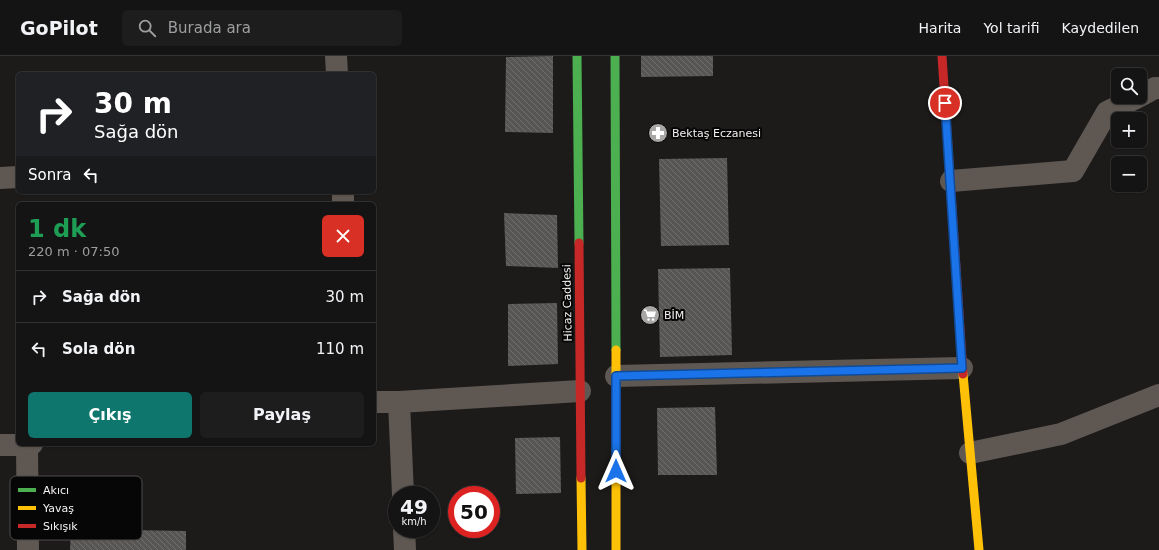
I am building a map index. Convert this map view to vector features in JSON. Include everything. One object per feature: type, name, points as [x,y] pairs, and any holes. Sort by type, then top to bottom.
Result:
[{"type":"main road","name":"Hicaz Caddesi","points":[[577,56],[582,550]]},
{"type":"main road","points":[[615,56],[616,550]]},
{"type":"main road","points":[[942,56],[962,368],[979,550]]},
{"type":"street","points":[[336,56],[337,72]]},
{"type":"street","points":[[1147,92],[1155,88],[1159,88]]},
{"type":"street","points":[[950,181],[1073,171],[1107,112],[1123,104]]},
{"type":"street","points":[[0,178],[16,177]]},
{"type":"street","points":[[616,376],[962,368]]},
{"type":"street","points":[[376,402],[399,402],[580,391]]},
{"type":"street","points":[[970,453],[1062,434],[1159,394]]},
{"type":"street","points":[[399,402],[403,486]]},
{"type":"street","points":[[0,445],[16,444]]},
{"type":"street","points":[[29,476],[30,446]]},
{"type":"street","points":[[404,538],[405,550]]},
{"type":"street","points":[[28,540],[28,550]]},
{"type":"building","points":[[553,56],[553,133],[505,132],[506,57]]},
{"type":"building","points":[[641,56],[713,56],[713,76],[641,77]]},
{"type":"building","points":[[727,158],[729,245],[661,246],[659,159]]},
{"type":"building","points":[[504,213],[557,215],[558,268],[506,266]]},
{"type":"building","points":[[730,268],[732,355],[660,357],[658,269]]},
{"type":"building","points":[[557,303],[558,364],[508,366],[508,304]]},
{"type":"building","points":[[715,407],[717,475],[658,475],[657,408]]},
{"type":"building","points":[[560,437],[561,493],[516,494],[515,438]]},
{"type":"building","points":[[142,530],[186,531],[186,550],[70,550],[70,540],[142,540]]},
{"type":"traffic: fast","points":[[577,56],[579,243]]},
{"type":"traffic: fast","points":[[615,56],[616,350]]},
{"type":"traffic: slow","points":[[616,350],[616,550]]},
{"type":"traffic: slow","points":[[963,374],[979,550]]},
{"type":"traffic: slow","points":[[581,478],[582,550]]},
{"type":"traffic: jam","points":[[942,56],[963,374]]},
{"type":"traffic: jam","points":[[579,243],[581,478]]},
{"type":"place","name":"Bektaş Eczanesi","points":[[658,133]]},
{"type":"place","name":"BİM","points":[[650,315]]},
{"type":"route","points":[[616,471],[616,376],[962,368],[945,103]]}]
